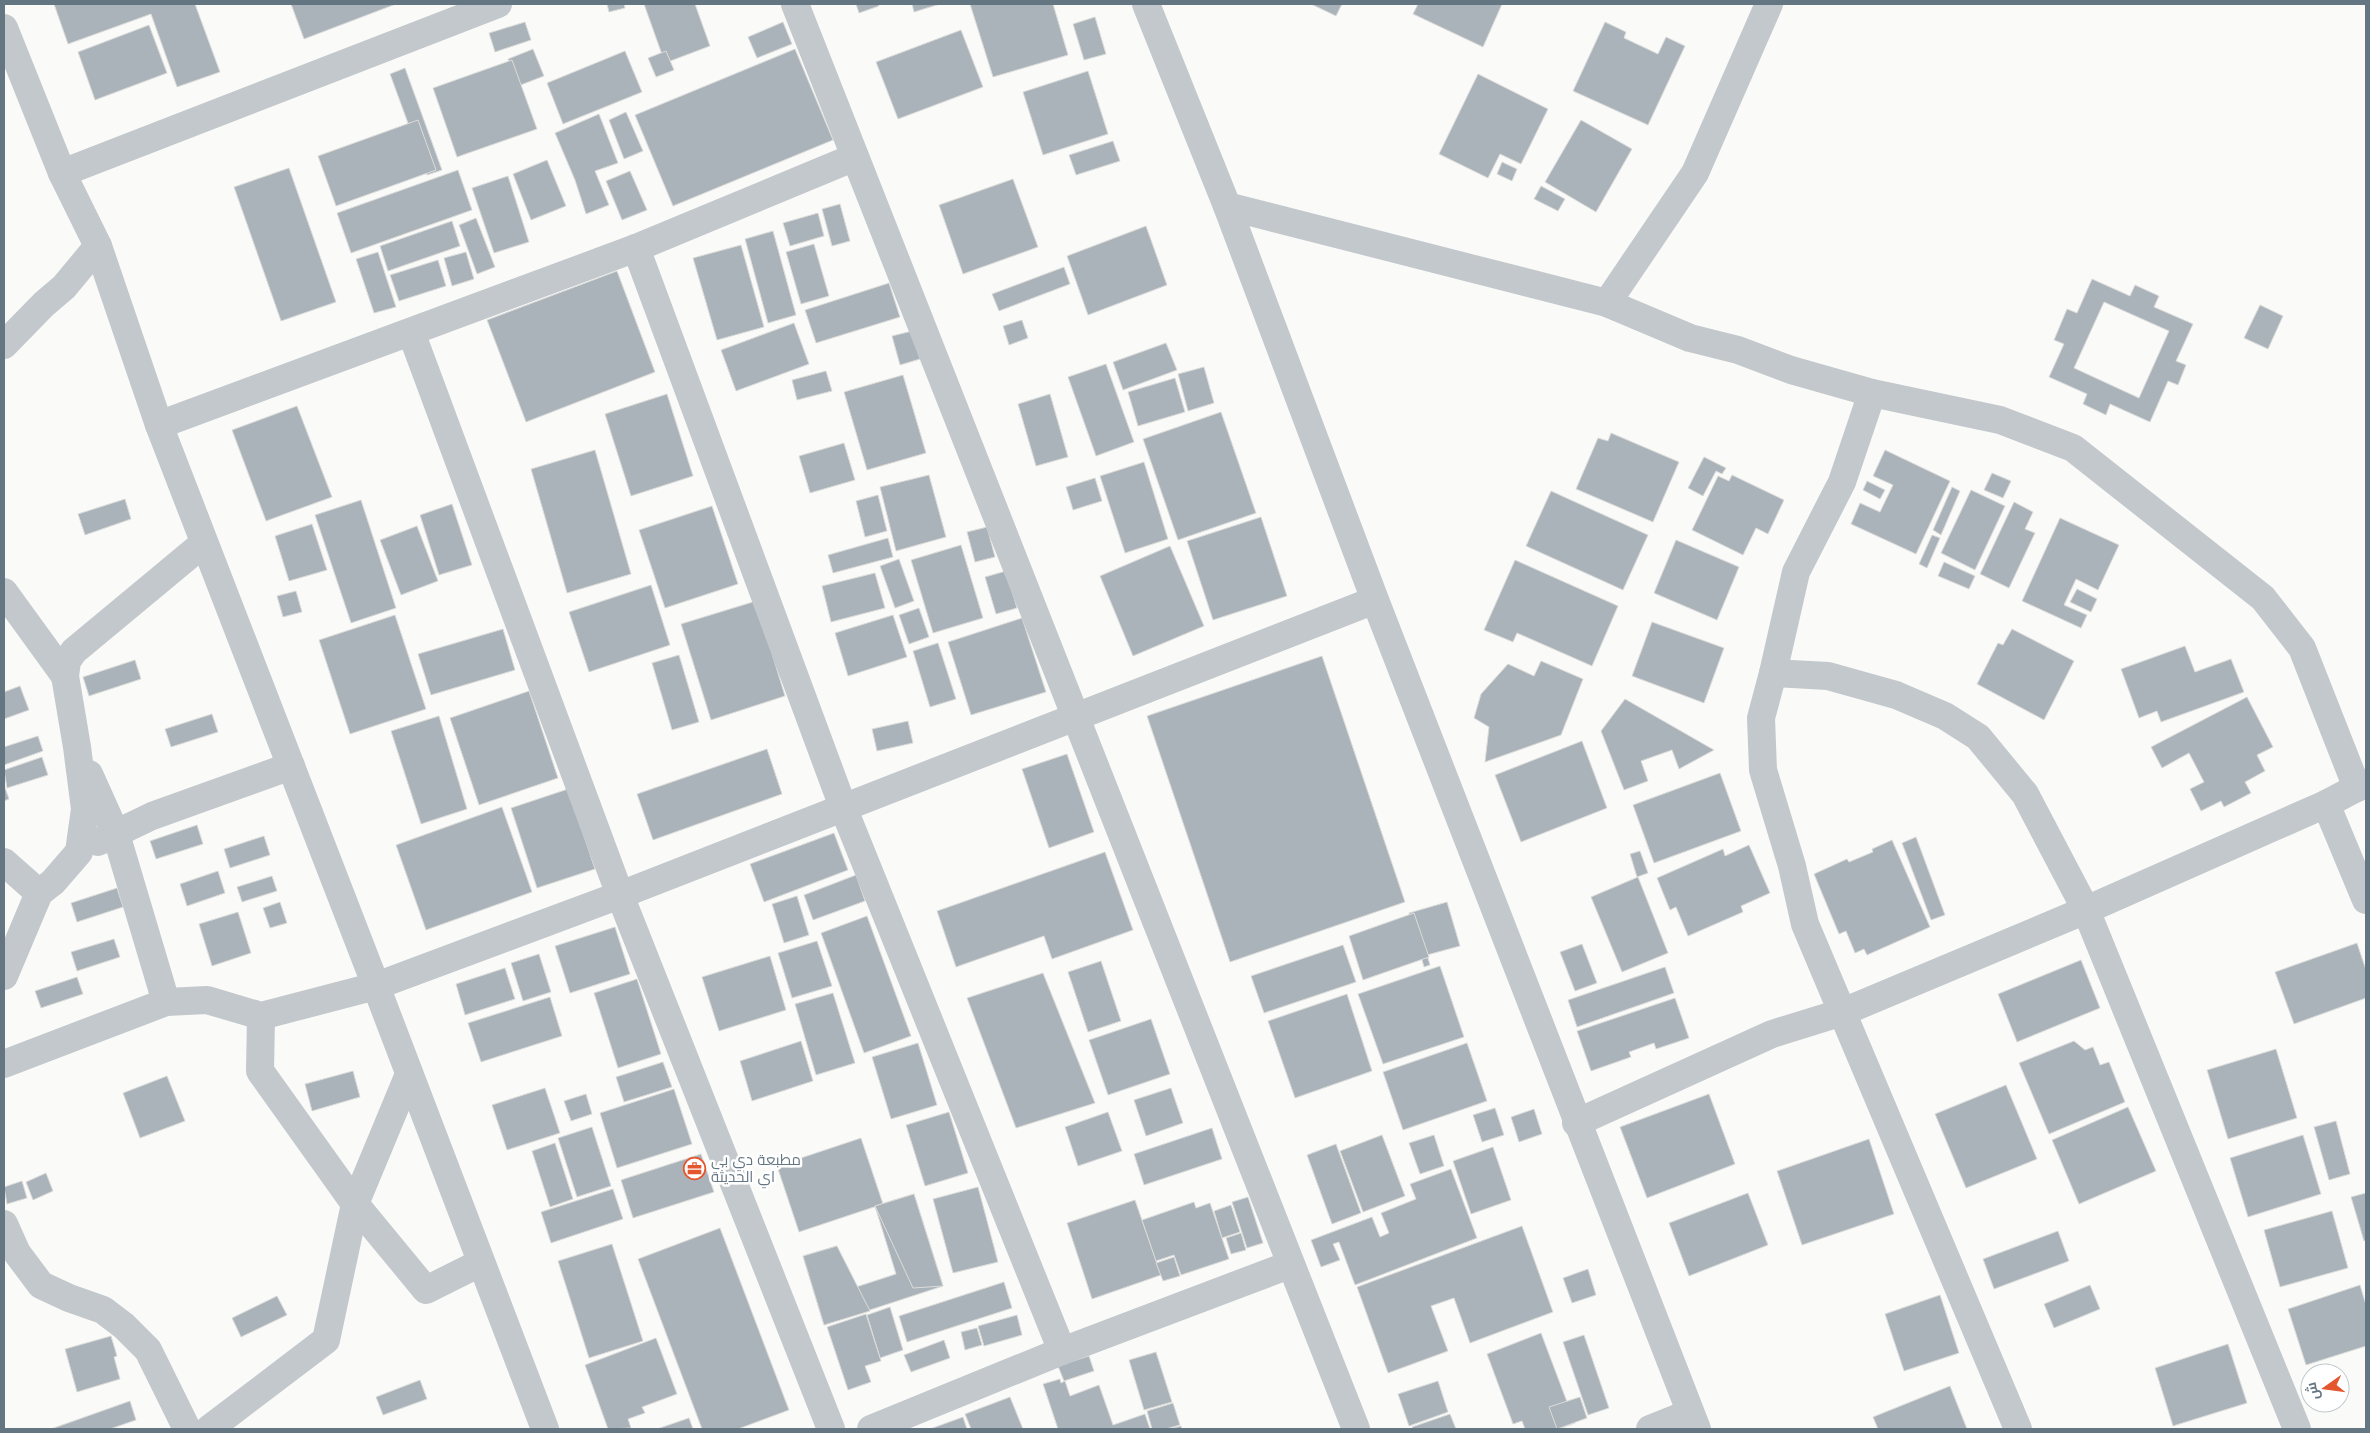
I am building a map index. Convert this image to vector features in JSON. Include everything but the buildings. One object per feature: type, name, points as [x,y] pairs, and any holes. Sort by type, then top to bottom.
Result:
[{"type":"street","points":[[62,173],[498,4]]},
{"type":"street","points":[[796,4],[1289,1265],[1356,1429]]},
{"type":"street","points":[[1146,4],[1227,206],[1375,600],[1576,1123],[1694,1421],[1650,1429]]},
{"type":"street","points":[[1607,303],[1695,173],[1769,4]]},
{"type":"street","points":[[4,28],[62,173],[98,246],[158,425],[376,986],[480,1263],[545,1429]]},
{"type":"street","points":[[158,425],[636,248],[855,157]]},
{"type":"street","points":[[1227,206],[1607,303],[1690,338],[1738,350],[1791,370],[1872,393],[2000,420],[2074,448],[2263,598],[2302,648],[2362,785],[2326,804],[2086,910],[1842,1012],[1772,1034],[1576,1123]]},
{"type":"street","points":[[4,345],[44,304],[64,287],[98,246]]},
{"type":"street","points":[[636,248],[843,807],[1062,1351]]},
{"type":"street","points":[[411,332],[620,895],[831,1429]]},
{"type":"street","points":[[1872,393],[1842,482],[1796,572],[1761,718],[1763,770],[1792,866],[1805,924],[2018,1429]]},
{"type":"street","points":[[79,852],[85,810],[78,747],[65,676],[67,662],[74,651],[204,544]]},
{"type":"street","points":[[4,592],[65,676]]},
{"type":"street","points":[[4,1064],[166,1002],[207,1000],[261,1016],[376,986],[620,895],[1375,600]]},
{"type":"street","points":[[1773,673],[1828,676],[1896,695],[1945,716],[1978,737],[2025,794],[2086,910],[2297,1429]]},
{"type":"street","points":[[78,747],[116,834],[166,1002]]},
{"type":"street","points":[[4,976],[38,893],[53,882],[79,852],[152,816],[291,766]]},
{"type":"street","points":[[2326,804],[2366,900]]},
{"type":"street","points":[[4,862],[38,893]]},
{"type":"street","points":[[261,1016],[260,1071],[355,1204],[426,1290],[480,1263]]},
{"type":"street","points":[[209,1429],[326,1340],[355,1204],[409,1074]]},
{"type":"street","points":[[4,1224],[17,1253],[41,1285],[69,1298],[103,1310],[124,1326],[148,1350],[187,1429]]},
{"type":"street","points":[[870,1429],[1062,1351],[1289,1265]]},
{"type":"place","name":"مطبعة دي بي اي الحديثة","points":[[695,1169]]}]
